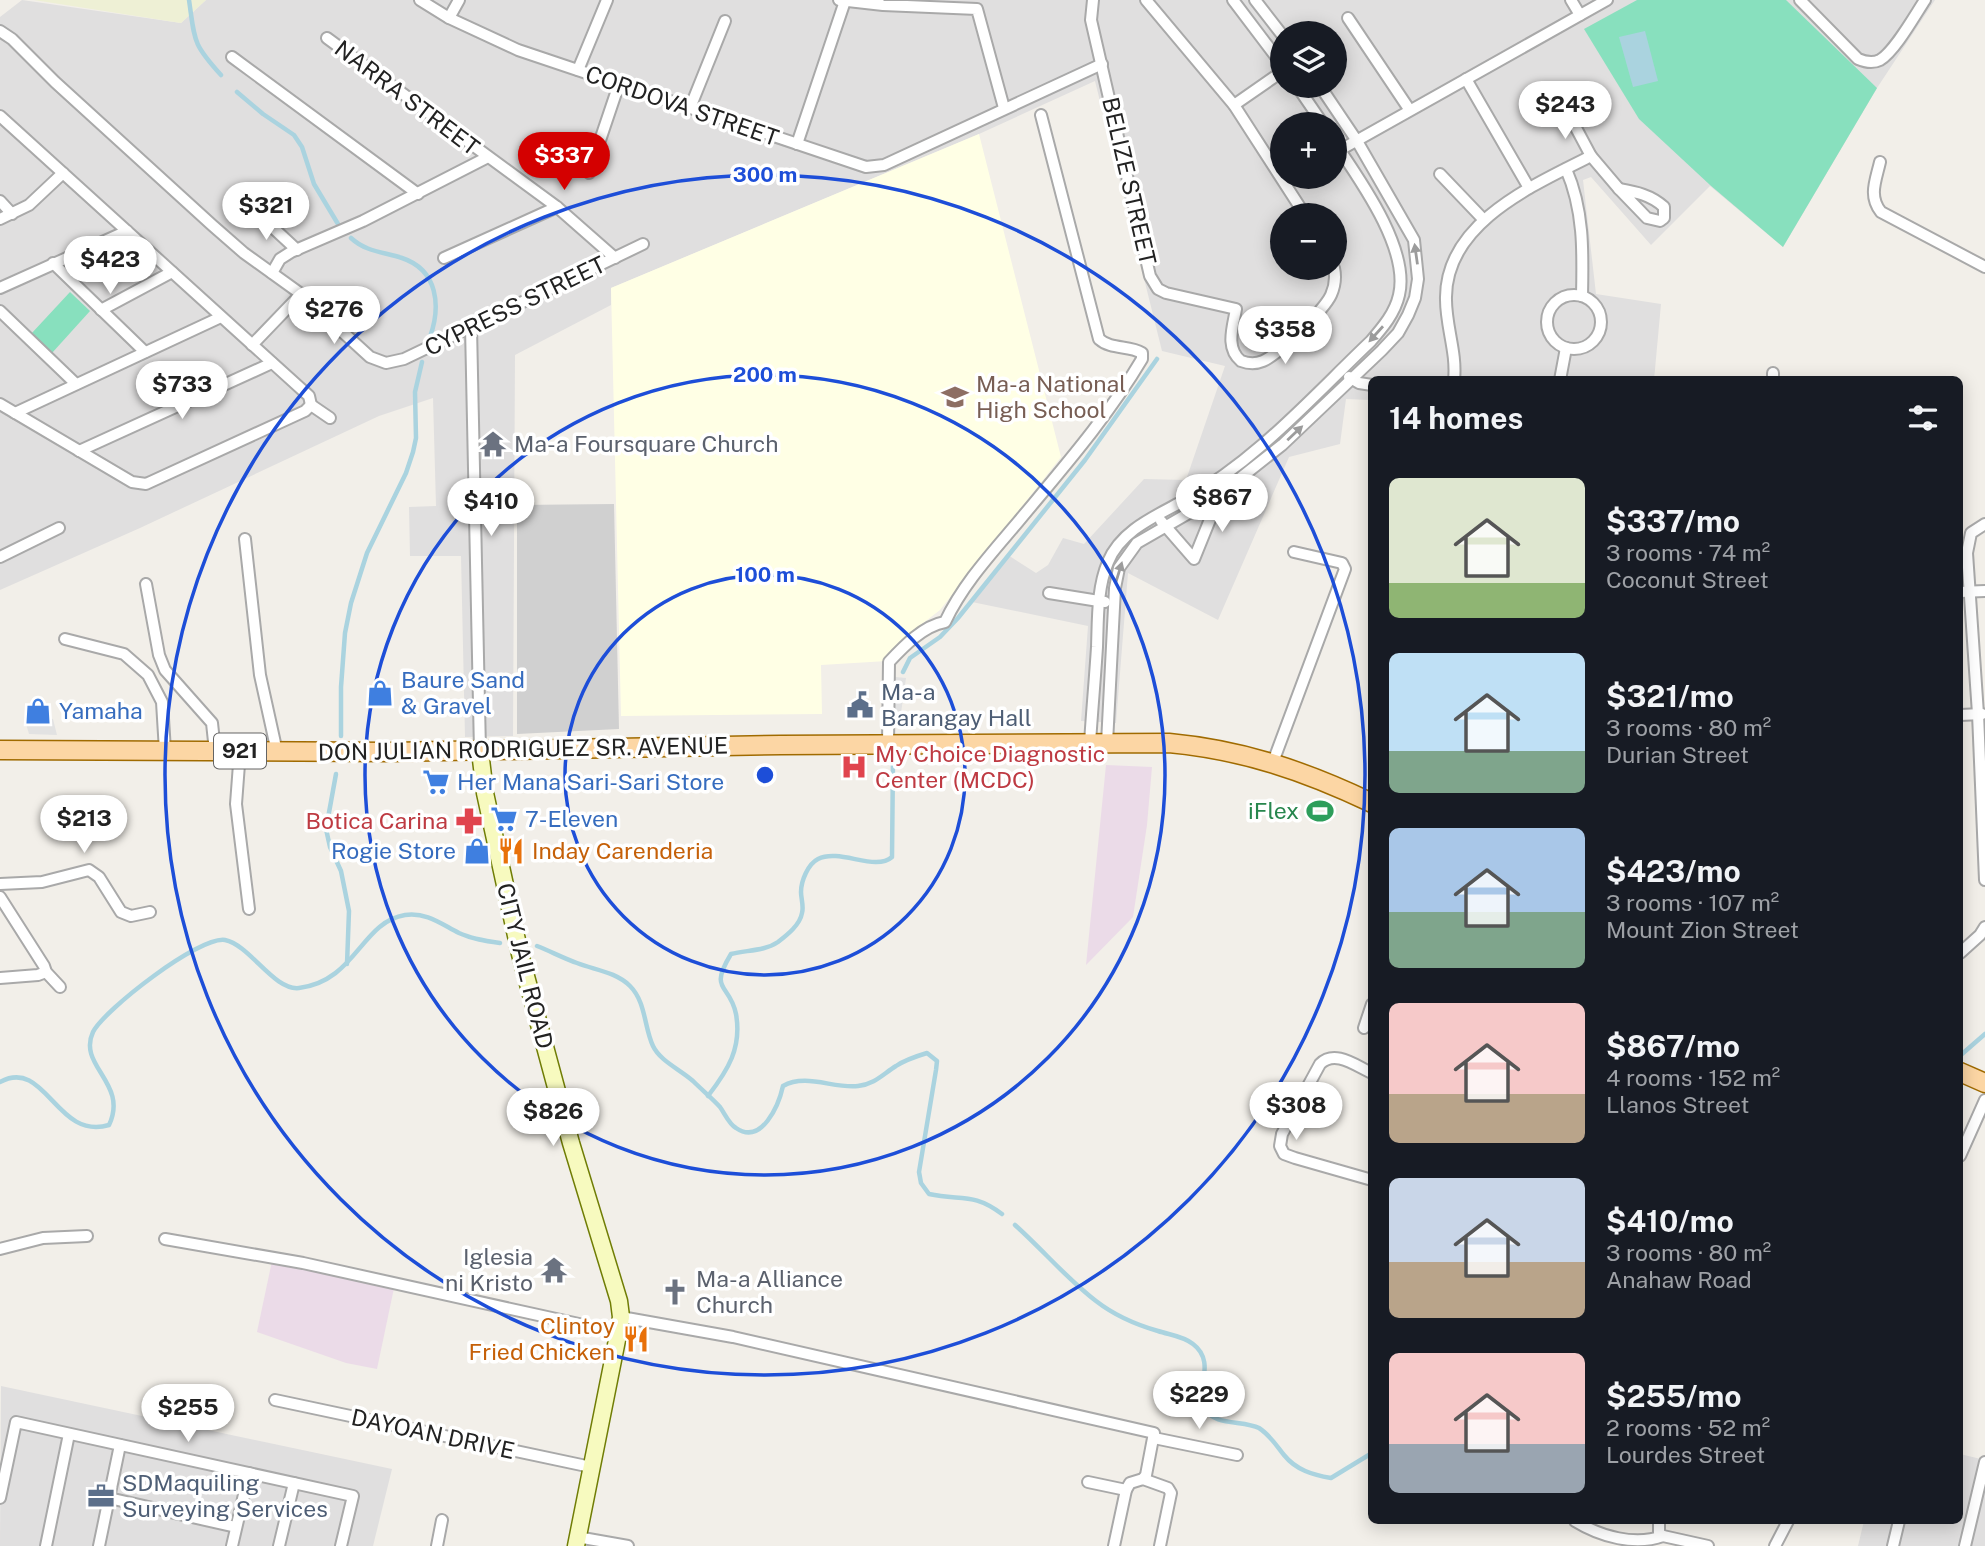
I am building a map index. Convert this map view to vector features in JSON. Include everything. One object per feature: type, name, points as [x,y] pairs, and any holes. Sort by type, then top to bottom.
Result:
[{"type":"main road","name":"DON JULIAN RODRIGUEZ SR. AVENUE","points":[[0,750],[480,751],[888,744],[1169,743],[1199,746],[1273,762],[1368,799]]},
{"type":"main road","points":[[1963,1073],[1985,1083]]},
{"type":"street","name":"CORDOVA STREET","points":[[420,0],[449,18],[501,43],[857,164],[876,167],[1102,64]]},
{"type":"street","points":[[449,18],[459,0]]},
{"type":"street","points":[[578,71],[607,0]]},
{"type":"street","name":"BELIZE STREET","points":[[1093,0],[1091,20],[1150,276],[1158,289],[1236,309],[1231,343],[1233,352],[1241,361],[1257,363],[1273,355],[1320,311],[1330,296],[1335,280]]},
{"type":"street","points":[[1146,0],[1234,105],[1298,203]]},
{"type":"street","points":[[1233,0],[1270,50]]},
{"type":"street","points":[[1571,0],[1580,15]]},
{"type":"street","points":[[1347,144],[1607,0]]},
{"type":"street","points":[[1800,0],[1858,59],[1867,62],[1879,61],[1888,53],[1925,0]]},
{"type":"street","points":[[797,144],[842,1],[977,9],[1004,108]]},
{"type":"street","points":[[1247,17],[1258,1],[1272,21]]},
{"type":"street","points":[[1348,18],[1409,109]]},
{"type":"street","points":[[690,108],[725,21]]},
{"type":"street","points":[[0,31],[12,39],[55,82],[244,253],[301,294],[252,345]]},
{"type":"street","name":"NARRA STREET","points":[[327,38],[557,207],[615,258]]},
{"type":"street","points":[[232,57],[418,194]]},
{"type":"street","points":[[1234,105],[1270,79]]},
{"type":"street","points":[[1466,79],[1529,188]]},
{"type":"street","points":[[589,173],[619,84]]},
{"type":"street","points":[[1098,743],[1109,702],[1114,603],[1117,576],[1124,558],[1137,543],[1215,498],[1282,445],[1398,333],[1415,298],[1418,279],[1414,240],[1357,141],[1328,98]]},
{"type":"street","points":[[1567,111],[1591,156],[1619,189]]},
{"type":"street","points":[[888,744],[889,662],[901,649],[935,624],[945,622],[955,601],[972,577],[1080,448],[1142,359],[1142,353],[1137,350],[1108,345],[1099,339],[1041,115]]},
{"type":"street","points":[[0,116],[309,396],[311,405],[330,418]]},
{"type":"street","points":[[1454,376],[1455,358],[1446,300],[1447,284],[1459,251],[1485,220],[1529,188],[1591,156]]},
{"type":"street","points":[[272,273],[280,260],[297,250],[363,221],[488,157]]},
{"type":"street","points":[[1098,743],[1093,701],[1099,601],[1104,574],[1112,553],[1130,533],[1212,484],[1256,451],[1384,326],[1399,296],[1402,279],[1400,263],[1390,235],[1347,162]]},
{"type":"street","points":[[1880,162],[1873,194],[1881,212],[1985,267]]},
{"type":"street","points":[[1566,169],[1580,216],[1583,250],[1582,296]]},
{"type":"street","points":[[0,219],[38,198],[63,173]]},
{"type":"street","points":[[1440,174],[1485,220]]},
{"type":"street","points":[[0,201],[12,214]]},
{"type":"street","points":[[444,258],[557,207]]},
{"type":"street","points":[[257,212],[297,250]]},
{"type":"street","points":[[0,288],[127,231]]},
{"type":"street","name":"CYPRESS STREET","points":[[301,294],[370,357],[386,363],[404,359],[643,244]]},
{"type":"street","points":[[52,264],[145,352]]},
{"type":"street","points":[[101,310],[172,272]]},
{"type":"street","points":[[1566,296],[1582,296],[1597,307],[1601,325],[1592,342],[1585,347],[1566,348],[1548,331],[1548,314],[1552,306],[1566,296]]},
{"type":"street","points":[[0,311],[76,384]]},
{"type":"street","points":[[15,413],[222,317]]},
{"type":"street","points":[[471,327],[480,751]]},
{"type":"street","points":[[1561,376],[1566,348]]},
{"type":"street","points":[[79,451],[272,363]]},
{"type":"street","points":[[1341,369],[1359,383],[1368,384]]},
{"type":"street","points":[[0,404],[132,482],[151,483],[305,411],[311,405]]},
{"type":"street","points":[[1156,516],[1194,559],[1215,498],[1212,484]]},
{"type":"street","points":[[1985,524],[1976,529],[1969,538],[1965,592],[1982,714],[1985,880]]},
{"type":"street","points":[[0,557],[59,528]]},
{"type":"street","points":[[245,539],[260,675],[277,752]]},
{"type":"street","points":[[1273,762],[1345,569],[1342,564],[1294,552]]},
{"type":"street","points":[[146,584],[159,655],[165,670],[212,723],[215,751]]},
{"type":"street","points":[[1965,592],[1985,591]]},
{"type":"street","points":[[1049,593],[1114,603]]},
{"type":"street","points":[[65,639],[124,654],[148,676],[162,702],[165,751]]},
{"type":"street","points":[[1095,677],[1111,678]]},
{"type":"street","points":[[1093,701],[1109,702]]},
{"type":"street","points":[[1963,715],[1982,714]]},
{"type":"street","points":[[240,751],[236,804],[249,909]]},
{"type":"street","name":"CITY JAIL ROAD","points":[[480,751],[485,793],[520,954],[570,1143],[612,1274],[621,1317],[577,1542]]},
{"type":"street","points":[[0,884],[42,882],[89,870],[99,877],[121,912],[131,916],[149,912]]},
{"type":"street","points":[[0,897],[46,972],[60,987]]},
{"type":"street","points":[[1963,950],[1985,927]]},
{"type":"street","points":[[0,978],[46,972]]},
{"type":"street","points":[[1364,1028],[1368,1016]]},
{"type":"street","points":[[1368,1071],[1343,1059],[1330,1057],[1320,1064],[1282,1134],[1280,1146],[1284,1154],[1368,1179]]},
{"type":"street","points":[[1963,1149],[1985,1100]]},
{"type":"street","points":[[0,1249],[43,1238],[87,1236]]},
{"type":"street","points":[[165,1239],[356,1274],[618,1335]]},
{"type":"street","points":[[621,1317],[733,1337],[1154,1433],[1143,1479]]},
{"type":"street","name":"DAYOAN DRIVE","points":[[275,1400],[592,1467]]},
{"type":"street","points":[[0,1498],[16,1422],[353,1496],[341,1546]]},
{"type":"street","points":[[46,1546],[69,1434]]},
{"type":"street","points":[[1154,1438],[1237,1455]]},
{"type":"street","points":[[99,1546],[120,1445]]},
{"type":"street","points":[[1965,1546],[1985,1462]]},
{"type":"street","points":[[232,1546],[249,1473]]},
{"type":"street","points":[[1114,1546],[1126,1490],[1130,1483],[1143,1479],[1168,1488],[1171,1493],[1160,1546]]},
{"type":"street","points":[[1088,1482],[1126,1490]]},
{"type":"street","points":[[279,1546],[293,1483]]},
{"type":"street","points":[[109,1497],[236,1527]]},
{"type":"street","points":[[437,1546],[442,1520]]},
{"type":"street","points":[[1580,1524],[1609,1540],[1631,1546],[1651,1545],[1663,1536]]},
{"type":"street","points":[[1659,1524],[1659,1532],[1663,1536],[1708,1546]]},
{"type":"street","points":[[1775,1546],[1786,1524]]},
{"type":"street","points":[[1893,1546],[1898,1524]]},
{"type":"street","points":[[577,1542],[628,1546]]},
{"type":"shaded area","points":[[22,0],[181,23],[206,0],[1935,0],[1877,88],[1783,247],[1710,186],[1651,245],[1591,177],[1583,180],[1596,294],[1661,304],[1654,376],[1368,376],[1368,400],[1346,399],[1340,444],[1289,457],[1218,620],[1128,573],[1116,723],[1081,721],[1088,626],[972,602],[1008,555],[1036,573],[1048,565],[1063,538],[1084,544],[1144,479],[1186,480],[1225,366],[1162,351],[1095,81],[979,134],[611,288],[611,305],[515,355],[513,736],[465,737],[461,556],[410,556],[409,507],[436,506],[433,398],[379,416],[0,590],[0,17]]},
{"type":"shaded area","points":[[34,0],[206,0],[181,23]]},
{"type":"shaded area","points":[[979,134],[1061,457],[940,610],[900,641],[887,661],[821,665],[822,714],[621,716],[611,288]]},
{"type":"shaded area","points":[[614,504],[619,729],[517,734],[517,505]]},
{"type":"shaded area","points":[[895,677],[906,678],[900,720],[889,718]]},
{"type":"shaded area","points":[[24,717],[53,719],[57,735],[29,734]]},
{"type":"shaded area","points":[[1106,765],[1152,767],[1147,825],[1133,917],[1086,965]]},
{"type":"shaded area","points":[[272,1261],[394,1288],[377,1369],[346,1363],[257,1332]]},
{"type":"shaded area","points":[[1,1386],[392,1469],[373,1546],[0,1546]]},
{"type":"shaded area","points":[[1963,1455],[1985,1460],[1985,1546],[1858,1546],[1863,1524],[1963,1524]]},
{"type":"green space","points":[[1637,0],[1786,0],[1877,88],[1783,247],[1710,185],[1639,119],[1584,29]]},
{"type":"green space","points":[[70,292],[90,311],[52,353],[31,334]]},
{"type":"water","points":[[1645,31],[1658,81],[1633,87],[1619,37]]},
{"type":"waterway","points":[[189,0],[196,41],[221,75]]},
{"type":"waterway","points":[[237,92],[294,135],[302,147],[314,184],[338,224]]},
{"type":"waterway","points":[[351,238],[369,249],[402,258],[423,271],[434,290],[435,313],[430,337]]},
{"type":"waterway","points":[[903,672],[910,658],[940,637],[958,618],[1085,460],[1157,359]]},
{"type":"waterway","points":[[341,736],[345,633],[351,603],[367,553],[406,473],[413,452],[416,438],[415,392],[422,362]]},
{"type":"waterway","points":[[708,1096],[727,1068],[737,1038],[736,1014],[721,982],[724,966],[731,954],[773,945],[793,929],[802,913],[801,888],[804,878],[808,869],[818,859],[836,856],[876,862],[892,857],[893,759]]},
{"type":"waterway","points":[[336,774],[326,829],[330,847],[341,871],[349,911],[347,964]]},
{"type":"waterway","points":[[0,1082],[16,1077],[29,1080],[76,1122],[91,1127],[109,1125],[113,1098],[92,1055],[90,1044],[93,1032],[115,1008],[153,976],[212,942],[225,940],[234,944],[280,982],[299,988],[318,983],[333,975],[378,928],[405,915],[427,917],[464,935],[500,943]]},
{"type":"waterway","points":[[537,946],[612,974],[630,986],[639,999],[656,1051],[714,1100],[734,1126],[745,1132],[754,1132],[768,1120],[778,1103],[783,1086],[792,1082],[864,1085],[903,1062],[927,1053],[937,1061],[919,1172],[921,1183],[929,1194],[975,1200],[1002,1214]]},
{"type":"waterway","points":[[1963,1053],[1985,1034]]},
{"type":"waterway","points":[[1015,1225],[1103,1306],[1134,1323],[1181,1337],[1193,1344],[1204,1359],[1202,1393],[1205,1409],[1215,1418],[1259,1428],[1294,1464],[1318,1475],[1331,1478],[1368,1455]]},
{"type":"place","name":"Ma-a National High School","points":[[955,397]]},
{"type":"place","name":"Ma-a Foursquare Church","points":[[493,444]]},
{"type":"place","name":"Baure Sand & Gravel","points":[[380,693]]},
{"type":"place","name":"Ma-a Barangay Hall","points":[[860,705]]},
{"type":"place","name":"Yamaha","points":[[38,711]]},
{"type":"place","name":"My Choice Diagnostic Center (MCDC)","points":[[854,767]]},
{"type":"place","name":"Her Mana Sari-Sari Store","points":[[436,782]]},
{"type":"place","name":"iFlex","points":[[1320,811]]},
{"type":"place","name":"7-Eleven","points":[[504,819]]},
{"type":"place","name":"Botica Carina","points":[[469,821]]},
{"type":"place","name":"Rogie Store","points":[[477,851]]},
{"type":"place","name":"Inday Carenderia","points":[[511,851]]},
{"type":"place","name":"Iglesia ni Kristo","points":[[554,1270]]},
{"type":"place","name":"Ma-a Alliance Church","points":[[675,1292]]},
{"type":"place","name":"Clintoy Fried Chicken","points":[[636,1339]]},
{"type":"place","name":"SDMaquiling Surveying Services","points":[[101,1496]]}]
